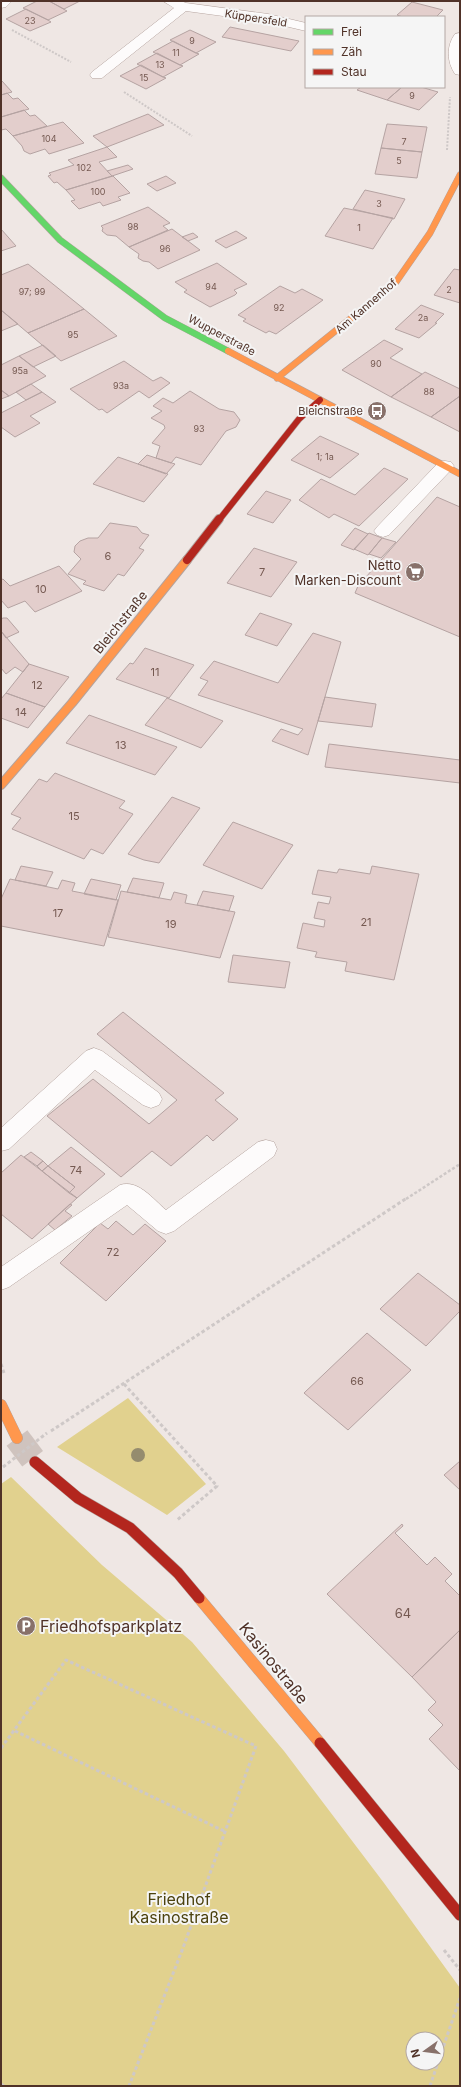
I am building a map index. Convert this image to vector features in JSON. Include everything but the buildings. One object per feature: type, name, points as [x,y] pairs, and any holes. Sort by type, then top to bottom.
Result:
[{"type":"street","points":[[1,4],[5,1]]},
{"type":"street","name":"Küppersfeld","points":[[97,76],[176,4],[268,18],[305,27]]},
{"type":"street","points":[[460,37],[457,41],[455,57],[460,71]]},
{"type":"street","points":[[445,73],[460,78]]},
{"type":"street","name":"Am Kannenhof","points":[[277,378],[396,282],[430,233],[460,175]]},
{"type":"street","name":"Wupperstraße","points":[[1,178],[60,240],[165,318],[452,470]]},
{"type":"street","name":"Bleichstraße","points":[[1,785],[72,703],[299,419],[320,400]]},
{"type":"street","points":[[383,531],[452,470]]},
{"type":"street","points":[[1,1142],[94,1057],[151,1099]]},
{"type":"street","points":[[1,1280],[128,1192],[166,1224],[266,1149]]},
{"type":"street","points":[[1,1405],[18,1438]]},
{"type":"street","name":"Kasinostraße","points":[[35,1462],[78,1498],[130,1528],[178,1573],[234,1638],[460,1915]]},
{"type":"path","points":[[3,1467],[47,1433],[460,1164]]},
{"type":"path","points":[[124,1384],[217,1486],[172,1524]]},
{"type":"path","points":[[1,1748],[66,1660],[256,1746],[226,1832],[129,2086]]},
{"type":"path","points":[[15,1731],[226,1832]]},
{"type":"path","points":[[430,2086],[460,1998]]},
{"type":"green space","points":[[128,1398],[206,1484],[167,1515],[57,1447]]},
{"type":"green space","name":"Friedhof Kasinostraße","points":[[11,1477],[102,1565],[192,1642],[284,1751],[384,1883],[460,1988],[460,2086],[1,2086],[1,1484]]},
{"type":"tunnel","points":[[17,1438],[35,1462]]},
{"type":"traffic: fast","points":[[1,178],[60,240],[165,318],[228,351]]},
{"type":"traffic: slow","points":[[277,378],[396,282],[430,233],[460,175]]},
{"type":"traffic: slow","points":[[228,351],[460,474]]},
{"type":"traffic: slow","points":[[1,785],[72,703],[187,560]]},
{"type":"traffic: slow","points":[[1,1405],[17,1438]]},
{"type":"traffic: slow","points":[[199,1598],[320,1743]]},
{"type":"traffic: jam","points":[[187,560],[299,419],[320,400]]},
{"type":"traffic: jam","points":[[35,1462],[78,1498],[130,1528],[178,1573],[199,1598]]},
{"type":"traffic: jam","points":[[320,1743],[460,1915]]},
{"type":"place","name":"Bleichstraße","points":[[377,411]]},
{"type":"place","name":"Netto Marken-Discount","points":[[415,572]]},
{"type":"place","name":"Friedhofsparkplatz","points":[[26,1626]]}]
